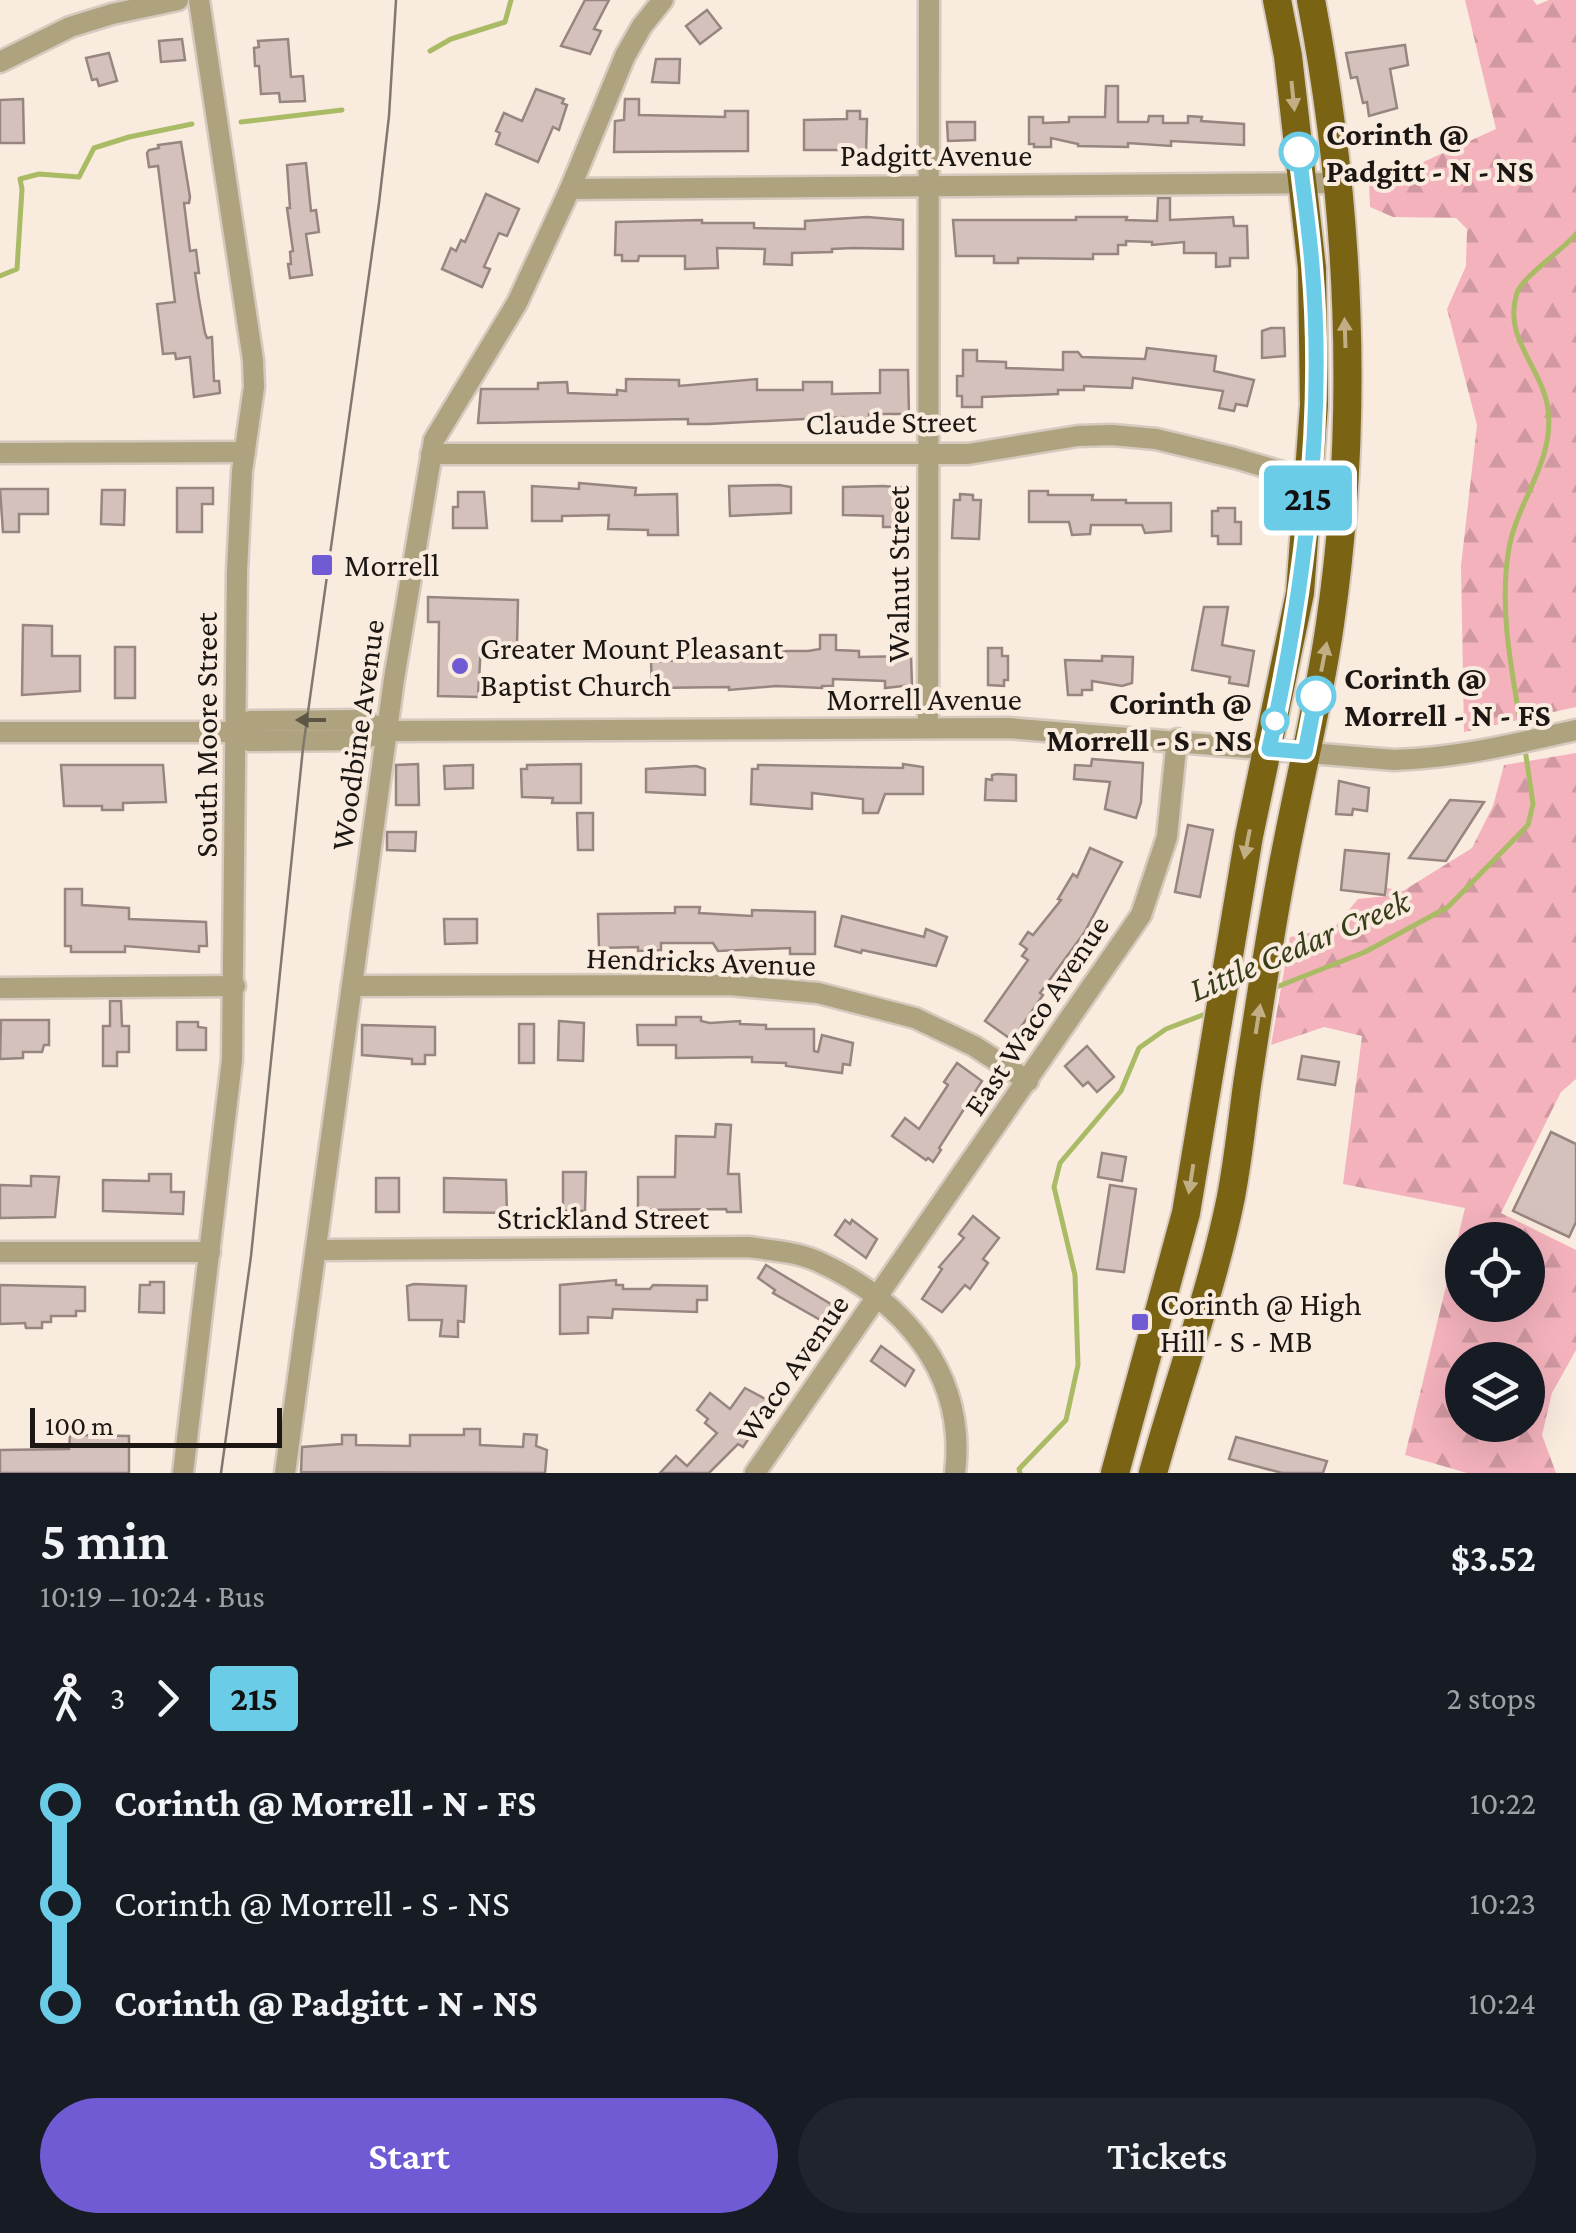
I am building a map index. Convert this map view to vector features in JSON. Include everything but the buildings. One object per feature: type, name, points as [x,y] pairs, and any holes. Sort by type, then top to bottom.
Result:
[{"type":"main road","points":[[1115,1473],[1176,1257],[1249,836],[1300,592],[1314,406],[1312,268],[1288,56],[1276,0]]},
{"type":"main road","points":[[1153,1473],[1214,1268],[1244,1122],[1269,947],[1330,628],[1344,490],[1346,407],[1338,184],[1311,0]]},
{"type":"main road","points":[[1314,406],[1346,407]]},
{"type":"main road","points":[[1202,1114],[1244,1122]]},
{"type":"main road","points":[[1136,1394],[1171,1406]]},
{"type":"street","points":[[0,62],[70,26],[178,0]]},
{"type":"street","name":"South Moore Street","points":[[183,1473],[232,1060],[236,571],[239,506],[254,386],[200,0]]},
{"type":"street","name":"Woodbine Avenue","points":[[285,1473],[388,731],[431,454],[445,419],[517,303],[625,56],[663,0]]},
{"type":"street","name":"Walnut Street","points":[[928,728],[929,0]]},
{"type":"street","name":"Padgitt Avenue","points":[[570,189],[1338,184]]},
{"type":"street","name":"Claude Street","points":[[431,454],[968,454],[1078,436],[1112,435],[1156,439],[1344,490]]},
{"type":"street","points":[[0,453],[245,452]]},
{"type":"street","name":"Morrell Avenue","points":[[0,732],[236,732],[250,720],[362,720],[388,731],[1008,728],[1394,760],[1479,752],[1576,730]]},
{"type":"street","name":"East Waco Avenue","points":[[878,1297],[1141,915],[1167,838],[1177,740]]},
{"type":"street","points":[[0,988],[235,986]]},
{"type":"street","name":"Hendricks Avenue","points":[[352,986],[729,986],[803,991],[915,1018],[974,1046],[1028,1081]]},
{"type":"street","name":"Strickland Street","points":[[316,1250],[748,1247],[815,1260],[878,1297],[920,1338],[942,1376],[956,1434],[955,1473]]},
{"type":"street","points":[[0,1252],[210,1252]]},
{"type":"street","name":"Waco Avenue","points":[[755,1473],[878,1297]]},
{"type":"green space","points":[[1465,0],[1533,0],[1537,5],[1549,0],[1576,0],[1576,707],[1464,732],[1461,566],[1477,425],[1447,309],[1466,266],[1467,229],[1456,218],[1393,217],[1370,207],[1369,182],[1399,173],[1496,129]]},
{"type":"green space","points":[[1576,753],[1576,1079],[1561,1092],[1501,1213],[1519,1222],[1462,1222],[1465,1208],[1343,1184],[1362,1036],[1324,1027],[1271,1045],[1290,937],[1334,928],[1358,899],[1387,896],[1387,888],[1403,891],[1472,848],[1493,806],[1504,765]]},
{"type":"green space","points":[[1545,1235],[1576,1250],[1576,1350],[1552,1393],[1545,1422],[1545,1342],[1445,1342],[1445,1442],[1545,1442],[1556,1473],[1467,1473],[1405,1455],[1445,1290],[1445,1322],[1545,1322]]},
{"type":"waterway","points":[[430,51],[451,39],[505,22],[511,0]]},
{"type":"waterway","points":[[241,122],[342,110]]},
{"type":"waterway","points":[[0,276],[17,269],[20,179],[39,174],[79,177],[94,148],[192,124]]},
{"type":"waterway","name":"Little Cedar Creek","points":[[1523,738],[1508,643],[1506,571],[1514,530],[1541,463],[1549,428],[1544,394],[1519,338],[1514,309],[1520,287],[1576,234]]},
{"type":"waterway","name":"Little Cedar Creek","points":[[1274,988],[1365,952],[1448,907],[1528,825],[1533,804],[1525,749]]},
{"type":"waterway","name":"Little Cedar Creek","points":[[1020,1473],[1019,1469],[1066,1420],[1078,1365],[1075,1275],[1054,1187],[1060,1163],[1121,1091],[1139,1048],[1166,1029],[1208,1013]]},
{"type":"tram line","points":[[221,1473],[251,1256],[303,748],[379,203],[396,0]]},
{"type":"bus line","name":"215","points":[[1299,152],[1312,268],[1314,406],[1300,592],[1269,749],[1305,752],[1316,696]]},
{"type":"place","name":"Corinth @ Padgitt - N - NS","points":[[1299,152]]},
{"type":"place","name":"Morrell","points":[[322,565]]},
{"type":"place","name":"Greater Mount Pleasant Baptist Church","points":[[460,666]]},
{"type":"place","name":"Corinth @ Morrell - N - FS","points":[[1316,696]]},
{"type":"place","name":"Corinth @ Morrell - S - NS","points":[[1275,721]]},
{"type":"place","name":"Corinth @ High Hill - S - MB","points":[[1140,1322]]}]
